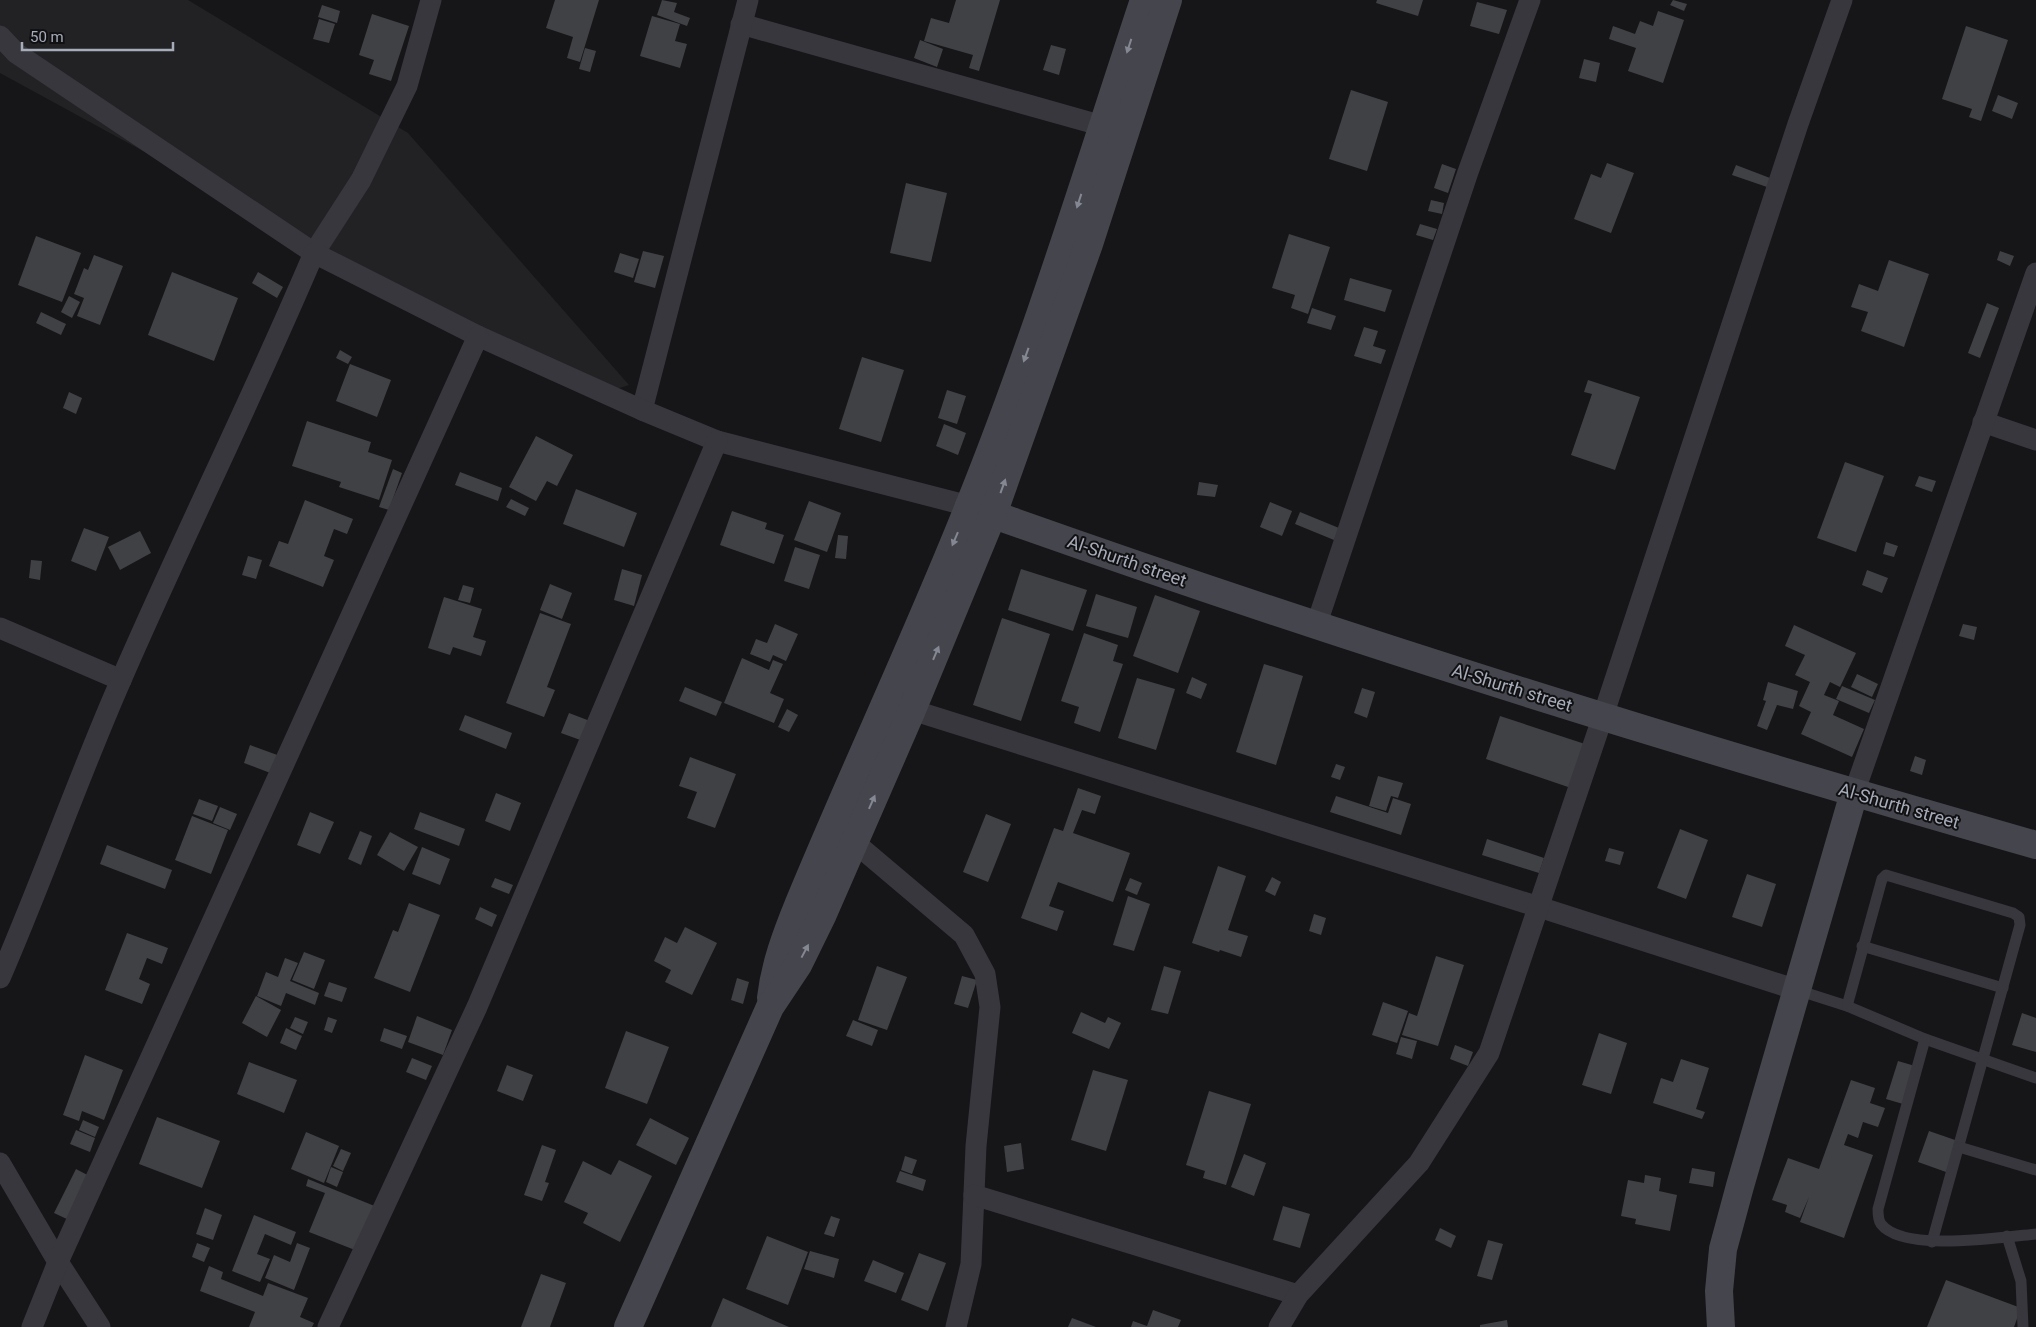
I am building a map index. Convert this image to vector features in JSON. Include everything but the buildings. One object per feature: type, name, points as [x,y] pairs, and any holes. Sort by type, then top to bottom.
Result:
[{"type":"main road","points":[[628,1327],[770,1007],[798,965],[811,939],[912,710],[981,510],[1035,331],[1144,0]]},
{"type":"main road","points":[[770,1007],[774,977],[781,949],[798,903],[981,510],[1086,253],[1168,0]]},
{"type":"main road","name":"Al-Shurth street","points":[[981,510],[1316,626],[1854,794],[2036,845]]},
{"type":"main road","points":[[1721,1327],[1719,1291],[1723,1249],[1742,1177],[1854,794]]},
{"type":"street","points":[[0,978],[33,902],[121,680],[276,343],[314,253],[361,180],[407,86],[431,0]]},
{"type":"street","points":[[642,410],[748,0]]},
{"type":"street","points":[[1316,626],[1468,172],[1530,0]]},
{"type":"street","points":[[1279,1327],[1298,1295],[1419,1163],[1489,1053],[1603,716],[1798,124],[1842,0]]},
{"type":"street","points":[[741,24],[1103,126]]},
{"type":"street","points":[[0,36],[16,53],[314,253],[478,336],[642,410],[717,441],[981,510]]},
{"type":"street","points":[[1854,794],[2036,273]]},
{"type":"street","points":[[32,1327],[58,1262],[478,336]]},
{"type":"street","points":[[1983,422],[2036,440]]},
{"type":"street","points":[[328,1327],[477,1007],[717,441]]},
{"type":"street","points":[[0,628],[121,680]]},
{"type":"street","points":[[912,710],[1797,990]]},
{"type":"street","points":[[854,842],[964,935],[985,974],[990,1007],[976,1146],[971,1264],[956,1327]]},
{"type":"street","points":[[0,1164],[58,1262],[100,1327]]},
{"type":"street","points":[[974,1195],[1298,1295]]},
{"type":"lane","points":[[1847,1006],[1862,946],[1882,879],[1886,875],[1892,875],[2013,913],[2019,917],[2020,925],[1932,1242]]},
{"type":"lane","points":[[1862,946],[2003,988]]},
{"type":"lane","points":[[1797,990],[1847,1006],[1925,1039],[2036,1078]]},
{"type":"lane","points":[[1925,1039],[1878,1209],[1879,1222],[1888,1231],[1901,1238],[1932,1242],[2036,1234]]},
{"type":"lane","points":[[1959,1147],[2036,1170]]},
{"type":"lane","points":[[2007,1236],[2021,1281],[2023,1327]]},
{"type":"shaded area","points":[[0,0],[188,0],[408,133],[629,385],[604,393],[240,204],[0,73]]}]
